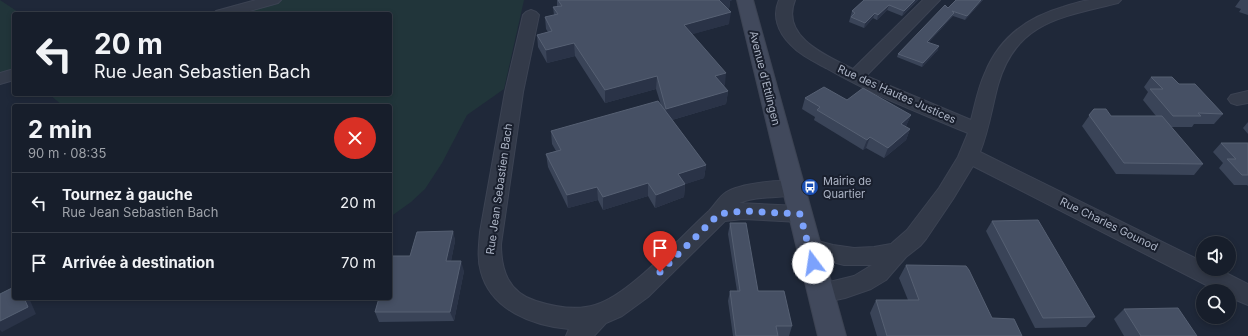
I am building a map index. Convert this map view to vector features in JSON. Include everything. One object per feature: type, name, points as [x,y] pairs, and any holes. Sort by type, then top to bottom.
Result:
[{"type":"street","points":[[228,12],[273,0]]},
{"type":"street","name":"Avenue d'Ettlingen","points":[[746,0],[784,155],[810,248],[832,336]]},
{"type":"street","name":"Rue des Hautes Justices","points":[[787,0],[783,10],[783,16],[788,32],[792,38],[811,53],[855,77],[978,130]]},
{"type":"street","points":[[855,77],[932,0]]},
{"type":"street","points":[[821,293],[852,286],[868,280],[884,269],[898,252],[912,240],[952,184],[969,155],[978,130],[989,80],[998,61],[1017,37],[1040,21],[1060,12],[1113,0]]},
{"type":"street","name":"Rue Jean Sebastien Bach","points":[[531,15],[514,92],[491,232],[489,265],[499,286],[509,298],[525,308],[556,317],[571,318],[597,316],[615,309],[633,297],[719,214],[732,198],[750,191],[794,188]]},
{"type":"street","points":[[0,79],[12,75]]},
{"type":"street","name":"Rue Charles Gounod","points":[[969,155],[1248,295]]},
{"type":"street","points":[[719,214],[743,211],[800,214]]},
{"type":"street","points":[[810,248],[825,253],[856,258],[875,257],[898,252]]},
{"type":"street","points":[[578,336],[597,316]]},
{"type":"green space","points":[[0,0],[18,12],[12,12],[12,71],[0,74]]},
{"type":"green space","points":[[279,0],[524,0],[504,89],[467,115],[442,163],[425,189],[411,202],[392,216],[392,104],[61,104],[51,96],[392,96],[392,12],[235,12]]},
{"type":"building","points":[[558,0],[719,0],[731,12],[684,25],[726,73],[715,76],[728,91],[666,109],[657,76],[605,90],[574,43],[546,50],[537,35],[552,31],[545,17],[558,14],[553,7],[562,6]]},
{"type":"building","points":[[864,0],[915,0],[904,11],[889,5],[878,15],[875,13],[865,23],[851,17],[855,13],[852,11]]},
{"type":"building","points":[[956,0],[981,0],[967,16],[952,11],[954,13],[927,42],[939,46],[923,63],[898,54],[945,5],[948,8]]},
{"type":"building","points":[[1151,77],[1172,77],[1179,84],[1195,84],[1223,114],[1198,113],[1201,116],[1173,116],[1150,89],[1163,89]]},
{"type":"building","points":[[824,87],[847,100],[863,88],[911,115],[901,124],[910,129],[888,148],[870,137],[867,140],[817,110],[820,107],[805,98]]},
{"type":"building","points":[[658,101],[706,165],[678,174],[685,184],[656,195],[648,183],[603,197],[597,187],[567,195],[546,154],[561,150],[551,131]]},
{"type":"building","points":[[1094,109],[1106,109],[1111,116],[1162,116],[1203,164],[1124,163],[1089,115]]},
{"type":"building","points":[[1221,143],[1248,143],[1248,175],[1242,175],[1227,159],[1236,159]]},
{"type":"building","points":[[1038,220],[1095,317],[1043,318],[992,221]]},
{"type":"building","points":[[730,223],[746,223],[758,291],[784,291],[792,326],[776,326],[778,336],[736,336],[730,291],[740,291]]},
{"type":"building","points":[[453,231],[446,261],[461,261],[450,312],[375,312],[378,300],[392,300],[392,256],[410,256],[417,232]]},
{"type":"building","points":[[906,265],[966,266],[992,318],[1014,319],[1022,336],[887,336],[876,300],[919,300]]},
{"type":"building","points":[[12,288],[12,300],[25,300],[28,307],[0,321],[0,294]]},
{"type":"building","points":[[1178,308],[1197,336],[1141,336],[1124,309]]},
{"type":"place","name":"Mairie de Quartier","points":[[810,187]]},
{"type":"route","points":[[660,272],[719,214],[743,211],[800,214],[813,263]]}]
